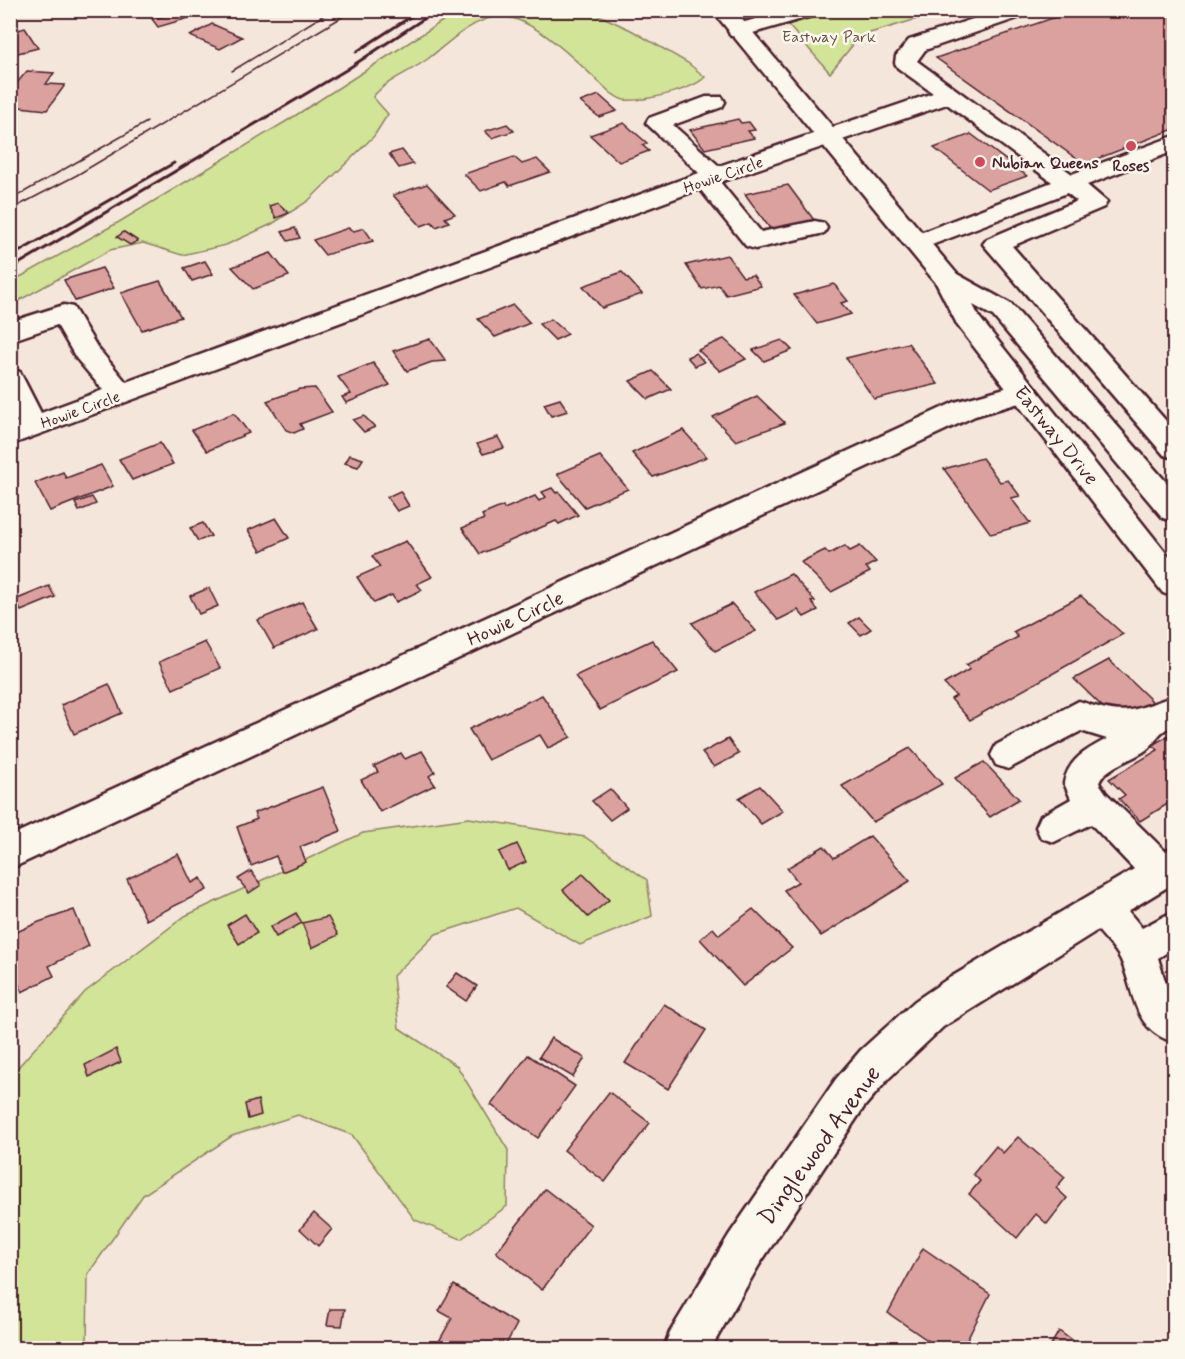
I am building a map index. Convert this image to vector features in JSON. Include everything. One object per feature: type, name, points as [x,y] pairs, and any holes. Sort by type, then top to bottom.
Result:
[{"type":"street","name":"Eastway Drive","points":[[722,10],[948,280],[967,320],[1174,585]]},
{"type":"street","points":[[739,31],[812,10]]},
{"type":"street","points":[[1022,10],[917,45],[907,56],[906,63],[1095,202],[996,244],[1174,447]]},
{"type":"street","name":"Howie Circle","points":[[22,430],[711,177],[950,95]]},
{"type":"street","points":[[714,102],[657,123],[711,177],[755,241],[815,228]]},
{"type":"street","points":[[916,243],[1174,143]]},
{"type":"street","name":"Eastway Drive","points":[[948,280],[1002,310],[1174,510]]},
{"type":"street","points":[[10,332],[64,313],[86,352],[121,394]]},
{"type":"street","points":[[10,378],[22,430]]},
{"type":"street","name":"Howie Circle","points":[[10,853],[965,409],[1023,392]]},
{"type":"street","points":[[1008,755],[1079,715],[1098,724],[1118,727],[1161,717]]},
{"type":"street","points":[[1161,717],[1134,741],[1098,761],[1085,772],[1082,780],[1083,788],[1094,804],[1168,868]]},
{"type":"street","points":[[1054,827],[1094,804]]},
{"type":"street","name":"Dinglewood Avenue","points":[[686,1348],[744,1250],[850,1093],[875,1064],[930,1014],[960,993],[1168,868]]},
{"type":"street","points":[[1102,907],[1137,951],[1150,996],[1174,1024]]},
{"type":"street","points":[[1137,951],[1174,928]]},
{"type":"green space","points":[[458,11],[590,11],[631,30],[688,63],[705,77],[699,82],[667,94],[624,100],[611,93],[541,32],[509,17],[486,19],[468,28],[422,63],[392,80],[379,91],[373,97],[388,114],[374,136],[308,201],[272,224],[226,245],[182,255],[143,243],[110,250],[11,305],[11,282],[119,222],[290,119]]},
{"type":"green space","name":"Eastway Park","points":[[776,11],[944,11],[860,36],[830,73]]},
{"type":"green space","points":[[469,818],[585,837],[647,880],[652,916],[580,945],[516,908],[436,934],[393,976],[399,1028],[457,1066],[508,1150],[507,1206],[461,1239],[415,1220],[352,1135],[298,1115],[232,1136],[143,1195],[88,1274],[87,1348],[11,1348],[11,1075],[85,992],[185,916],[363,833]]},
{"type":"building","points":[[161,10],[195,10],[199,15],[158,27],[152,19],[165,16]]},
{"type":"building","points":[[1076,10],[1174,10],[1174,129],[1084,164],[936,58]]},
{"type":"building","points":[[212,24],[242,37],[220,49],[190,36]]},
{"type":"building","points":[[25,28],[38,48],[10,55],[10,32]]},
{"type":"building","points":[[27,71],[54,73],[46,84],[65,85],[47,110],[10,106],[10,91]]},
{"type":"building","points":[[599,95],[617,111],[599,117],[580,102]]},
{"type":"building","points":[[738,119],[741,123],[749,122],[755,130],[748,131],[754,138],[705,149],[690,130]]},
{"type":"building","points":[[624,123],[647,143],[642,145],[649,151],[619,162],[590,135]]},
{"type":"building","points":[[507,124],[514,131],[492,138],[485,131]]},
{"type":"building","name":"Nubian Queens","points":[[971,134],[1027,176],[988,190],[934,148]]},
{"type":"building","points":[[402,150],[413,164],[399,168],[389,154]]},
{"type":"building","points":[[514,157],[522,164],[537,159],[550,172],[509,186],[506,182],[481,191],[464,174]]},
{"type":"building","points":[[427,184],[455,214],[445,218],[449,222],[436,227],[432,222],[421,226],[393,195]]},
{"type":"building","points":[[788,185],[814,220],[771,230],[745,194]]},
{"type":"building","points":[[278,203],[289,213],[276,218],[269,206]]},
{"type":"building","points":[[295,228],[300,238],[288,241],[282,232]]},
{"type":"building","points":[[348,228],[354,231],[364,228],[373,241],[325,255],[313,240]]},
{"type":"building","points":[[124,232],[138,241],[130,245],[117,237]]},
{"type":"building","points":[[271,253],[289,276],[253,289],[232,267]]},
{"type":"building","points":[[727,255],[743,277],[753,275],[761,286],[726,295],[719,285],[702,289],[686,265]]},
{"type":"building","points":[[205,261],[213,274],[192,281],[184,268]]},
{"type":"building","points":[[102,268],[114,288],[75,301],[64,280]]},
{"type":"building","points":[[622,272],[642,294],[602,308],[583,286]]},
{"type":"building","points":[[160,281],[181,317],[142,330],[121,293]]},
{"type":"building","points":[[834,284],[848,301],[841,303],[851,314],[817,324],[794,295]]},
{"type":"building","points":[[513,305],[530,323],[495,337],[478,319]]},
{"type":"building","points":[[551,319],[568,334],[555,340],[539,324]]},
{"type":"building","points":[[430,339],[446,361],[432,362],[407,371],[393,351]]},
{"type":"building","points":[[724,339],[746,359],[720,371],[698,350]]},
{"type":"building","points":[[782,340],[792,350],[764,361],[753,350]]},
{"type":"building","points":[[908,343],[938,384],[874,399],[846,358]]},
{"type":"building","points":[[696,353],[704,362],[695,366],[687,357]]},
{"type":"building","points":[[373,363],[390,385],[346,403],[342,397],[351,394],[338,377]]},
{"type":"building","points":[[653,371],[671,389],[648,399],[630,381]]},
{"type":"building","points":[[315,388],[332,412],[300,424],[303,429],[294,433],[286,430],[267,401],[300,389]]},
{"type":"building","points":[[757,396],[785,423],[736,441],[713,417]]},
{"type":"building","points":[[560,399],[568,411],[551,416],[544,404]]},
{"type":"building","points":[[234,413],[249,433],[207,451],[192,430]]},
{"type":"building","points":[[364,416],[375,427],[364,432],[353,420]]},
{"type":"building","points":[[683,430],[707,457],[653,477],[632,453]]},
{"type":"building","points":[[498,437],[504,448],[483,454],[477,444]]},
{"type":"building","points":[[160,443],[173,464],[132,480],[119,459]]},
{"type":"building","points":[[350,455],[363,459],[358,467],[345,463]]},
{"type":"building","points":[[600,456],[628,489],[585,507],[557,474]]},
{"type":"building","points":[[982,458],[1000,482],[1008,480],[1020,496],[1011,498],[1030,523],[991,534],[944,469]]},
{"type":"building","points":[[101,465],[113,486],[50,511],[35,483],[63,472],[66,478]]},
{"type":"building","points":[[552,488],[556,493],[559,492],[578,515],[559,524],[556,521],[480,554],[462,528],[484,519],[482,515],[503,506],[504,509],[535,496],[539,501],[546,497],[542,492]]},
{"type":"building","points":[[400,491],[409,506],[397,511],[387,497]]},
{"type":"building","points":[[92,497],[96,504],[79,511],[75,503]]},
{"type":"building","points":[[276,518],[289,538],[261,551],[248,530]]},
{"type":"building","points":[[203,523],[211,536],[198,541],[190,528]]},
{"type":"building","points":[[406,541],[432,577],[417,584],[422,590],[396,602],[392,595],[374,603],[357,577],[380,567],[372,556]]},
{"type":"building","points":[[845,546],[850,551],[860,546],[876,562],[866,567],[870,572],[831,592],[801,562],[825,550],[829,554]]},
{"type":"building","points":[[791,574],[815,601],[811,602],[818,610],[804,617],[798,610],[778,620],[754,592]]},
{"type":"building","points":[[49,586],[55,597],[21,611],[15,600]]},
{"type":"building","points":[[209,588],[218,606],[199,614],[190,596]]},
{"type":"building","points":[[1081,596],[1123,634],[970,720],[951,699],[956,696],[944,684],[970,669],[966,665],[1018,637],[1013,632]]},
{"type":"building","points":[[302,602],[318,629],[274,648],[258,620]]},
{"type":"building","points":[[732,604],[756,631],[715,651],[692,623]]},
{"type":"building","points":[[859,617],[871,629],[861,635],[849,623]]},
{"type":"building","points":[[652,640],[678,672],[600,710],[575,676]]},
{"type":"building","points":[[205,642],[220,668],[173,689],[159,662]]},
{"type":"building","points":[[1109,660],[1154,705],[1116,720],[1074,679]]},
{"type":"building","points":[[109,684],[122,713],[74,734],[61,705]]},
{"type":"building","points":[[542,695],[571,737],[548,748],[540,735],[488,760],[469,729]]},
{"type":"building","points":[[1173,733],[1174,800],[1140,821],[1119,799],[1125,795],[1109,779],[1158,750],[1152,745]]},
{"type":"building","points":[[10,739],[19,758],[10,762]]},
{"type":"building","points":[[728,739],[739,754],[714,767],[702,753]]},
{"type":"building","points":[[910,748],[942,784],[873,822],[842,786]]},
{"type":"building","points":[[422,751],[435,772],[429,776],[435,785],[380,812],[361,780],[378,772],[374,766],[401,753],[405,759]]},
{"type":"building","points":[[984,762],[1019,799],[990,817],[955,778]]},
{"type":"building","points":[[760,786],[783,811],[761,824],[739,798]]},
{"type":"building","points":[[323,787],[341,831],[300,847],[306,862],[282,872],[276,856],[251,866],[237,827],[257,819],[254,813]]},
{"type":"building","points":[[610,789],[627,808],[610,820],[592,801]]},
{"type":"building","points":[[870,836],[910,881],[821,936],[784,890],[798,882],[787,868],[824,846],[834,858]]},
{"type":"building","points":[[517,844],[526,862],[508,870],[499,852]]},
{"type":"building","points":[[178,854],[192,883],[201,878],[207,890],[146,920],[127,879]]},
{"type":"building","points":[[251,871],[261,885],[249,893],[238,879]]},
{"type":"building","points":[[583,874],[609,900],[588,917],[563,890]]},
{"type":"building","points":[[753,909],[792,948],[743,986],[700,939],[713,928],[719,935]]},
{"type":"building","points":[[74,910],[89,946],[49,966],[54,976],[22,992],[10,963],[10,935]]},
{"type":"building","points":[[296,913],[302,923],[276,937],[270,927]]},
{"type":"building","points":[[245,914],[257,933],[239,944],[227,925]]},
{"type":"building","points":[[328,917],[338,935],[312,948],[302,923]]},
{"type":"building","points":[[457,973],[477,986],[466,1001],[446,987]]},
{"type":"building","points":[[664,1004],[706,1030],[668,1089],[625,1063]]},
{"type":"building","points":[[551,1038],[585,1058],[573,1077],[539,1057]]},
{"type":"building","points":[[116,1049],[121,1062],[89,1077],[85,1065]]},
{"type":"building","points":[[528,1055],[575,1086],[538,1138],[491,1105]]},
{"type":"building","points":[[609,1092],[650,1123],[605,1182],[564,1150]]},
{"type":"building","points":[[258,1100],[261,1115],[248,1119],[245,1104]]},
{"type":"building","points":[[1018,1137],[1065,1177],[1056,1188],[1067,1198],[1047,1224],[1036,1214],[1017,1238],[969,1194],[980,1181],[973,1174],[996,1146],[1003,1153]]},
{"type":"building","points":[[545,1189],[591,1225],[542,1290],[496,1252]]},
{"type":"building","points":[[314,1213],[332,1229],[318,1246],[300,1229]]},
{"type":"building","points":[[923,1248],[990,1294],[963,1348],[939,1348],[888,1313]]},
{"type":"building","points":[[454,1285],[517,1324],[504,1348],[443,1348],[437,1345],[452,1318],[439,1311]]},
{"type":"building","points":[[330,1309],[345,1309],[342,1326],[327,1325]]},
{"type":"building","points":[[1059,1331],[1074,1342],[1070,1348],[1049,1348]]},
{"type":"tram line","points":[[232,71],[332,10]]},
{"type":"tram line","points":[[10,210],[77,175],[354,10]]},
{"type":"tram line","points":[[10,200],[147,122]]},
{"type":"railway","points":[[356,52],[421,10]]},
{"type":"railway","points":[[10,269],[346,70],[437,10]]},
{"type":"railway","points":[[10,257],[174,163]]},
{"type":"place","name":"Roses","points":[[1131,146]]},
{"type":"place","name":"Nubian Queens","points":[[980,162]]}]
